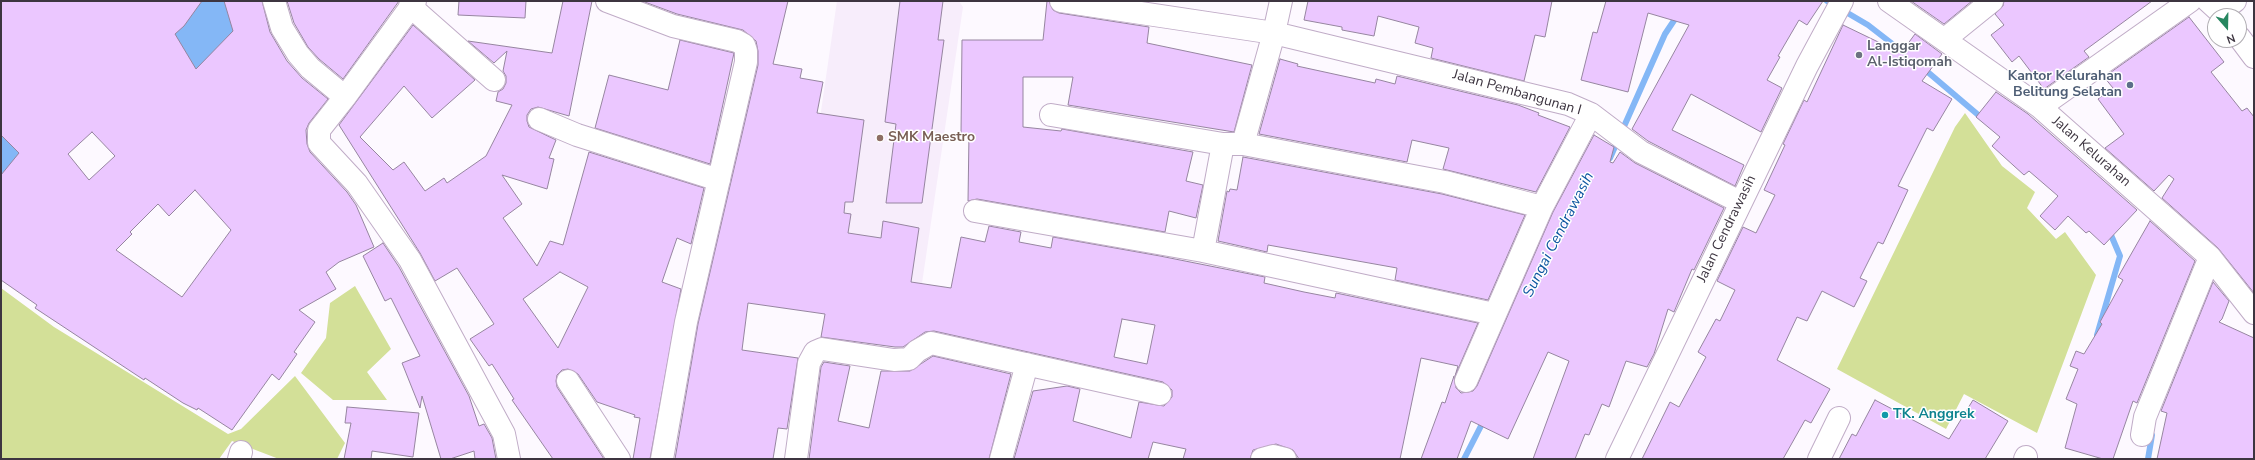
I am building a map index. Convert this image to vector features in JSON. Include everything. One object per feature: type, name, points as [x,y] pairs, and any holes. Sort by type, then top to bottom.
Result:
[{"type":"street","points":[[274,1],[282,28],[298,54],[310,68],[345,98]]},
{"type":"street","points":[[608,1],[673,26],[737,41],[744,45],[746,62],[686,322],[662,459]]},
{"type":"street","name":"Jalan Pembangunan I","points":[[1061,1],[1274,33],[1472,79],[1568,104],[1593,117],[1641,152],[1740,202]]},
{"type":"street","points":[[1203,252],[1233,144],[1274,33],[1281,1]]},
{"type":"street","name":"Jalan Cendrawasih","points":[[1617,459],[1740,202],[1842,1]]},
{"type":"street","name":"Jalan Kelurahan","points":[[1889,1],[2040,107],[2210,257],[2254,313]]},
{"type":"street","points":[[1945,39],[1992,1]]},
{"type":"street","points":[[2040,107],[2190,1]]},
{"type":"street","points":[[494,80],[412,4],[345,98],[319,130],[319,143],[357,184],[410,260],[504,434],[510,459]]},
{"type":"street","points":[[2247,48],[2254,57]]},
{"type":"street","points":[[1052,115],[1233,144],[1445,182],[1542,207]]},
{"type":"street","points":[[1466,381],[1542,207],[1593,117]]},
{"type":"street","points":[[539,119],[577,135],[720,180]]},
{"type":"street","points":[[975,211],[1203,252],[1494,314]]},
{"type":"street","points":[[2142,435],[2145,416],[2210,257]]},
{"type":"street","points":[[796,459],[809,363],[815,352],[822,349],[894,360],[909,359],[917,350],[931,342],[1160,394]]},
{"type":"street","points":[[1001,459],[1027,364]]},
{"type":"street","points":[[568,382],[619,459]]},
{"type":"street","points":[[1819,459],[1839,418]]},
{"type":"street","points":[[1262,459],[1273,456],[1285,459]]},
{"type":"shaded area","name":"SMK Maestro","points":[[837,1],[959,1],[963,7],[921,290],[798,270]]},
{"type":"green space","points":[[1965,113],[2002,166],[2035,192],[2027,208],[2056,239],[2065,232],[2096,275],[2037,433],[1964,394],[1946,429],[1837,369],[1955,127]]},
{"type":"green space","points":[[355,286],[391,349],[367,372],[387,400],[333,400],[301,373],[326,338],[330,303]]},
{"type":"green space","points":[[1,288],[54,327],[228,434],[241,429],[295,376],[345,443],[337,459],[279,459],[232,441],[219,459],[1,459]]},
{"type":"water","points":[[191,1],[258,1],[249,47],[103,112],[1,199],[1,123]]},
{"type":"building","points":[[1,1],[202,1],[184,26],[175,34],[196,69],[233,31],[224,1],[262,1],[270,32],[287,61],[302,78],[328,99],[309,123],[306,130],[307,144],[310,152],[347,192],[356,205],[374,247],[339,262],[326,272],[336,289],[299,310],[315,322],[294,352],[297,354],[279,380],[272,374],[232,430],[198,408],[197,410],[183,403],[145,378],[144,380],[35,308],[37,305],[1,280],[1,175],[19,153],[1,135]],"holes":[[[92,132],[115,156],[89,180],[68,154]],[[195,190],[231,230],[182,297],[116,250],[132,234],[130,232],[158,204],[169,216]]]},
{"type":"building","points":[[287,1],[399,1],[343,79],[319,59],[308,47],[294,23]]},
{"type":"building","points":[[459,1],[526,1],[525,18],[458,15]]},
{"type":"building","points":[[563,1],[592,1],[569,116],[538,107],[531,109],[527,115],[529,127],[556,140],[549,158],[554,159],[547,189],[502,175],[522,204],[503,218],[537,266],[550,241],[563,245],[589,152],[704,188],[691,244],[677,238],[662,282],[681,289],[650,459],[633,459],[640,418],[597,402],[578,374],[568,369],[562,370],[557,375],[557,387],[604,459],[553,459],[512,400],[514,399],[492,364],[489,366],[470,339],[494,324],[457,268],[435,281],[420,253],[339,125],[413,25],[475,80],[432,118],[404,86],[360,137],[393,170],[404,162],[425,191],[444,178],[447,183],[486,156],[512,105],[496,101],[498,92],[503,89],[506,83],[506,76],[503,71],[507,51],[494,63],[468,41],[552,53]],"holes":[[[560,272],[588,287],[558,348],[523,299]]]},
{"type":"building","points":[[642,1],[788,1],[773,64],[802,69],[800,78],[823,82],[817,113],[864,120],[853,202],[845,202],[844,213],[851,214],[848,233],[881,238],[883,221],[919,228],[911,282],[951,288],[961,237],[985,242],[989,226],[1021,232],[1019,242],[1051,248],[1053,237],[1265,277],[1264,283],[1304,292],[1335,298],[1336,293],[1478,323],[1455,376],[1458,366],[1421,358],[1400,459],[1299,459],[1293,450],[1276,444],[1253,450],[1250,459],[1183,459],[1186,449],[1153,442],[1148,459],[1014,459],[1033,391],[1067,386],[1080,389],[1073,421],[1131,438],[1139,402],[1164,406],[1172,397],[1172,390],[1163,382],[934,331],[925,332],[903,347],[821,337],[825,314],[748,303],[742,350],[798,358],[787,429],[778,428],[773,459],[675,459],[698,324],[758,65],[756,41],[743,30],[677,14]],"holes":[[[1122,319],[1155,325],[1147,364],[1114,357]]]},
{"type":"building","points":[[900,1],[943,1],[938,40],[944,40],[922,203],[886,203],[896,124],[885,122]]},
{"type":"building","points":[[1047,1],[1049,1],[1053,10],[1059,13],[1149,27],[1147,43],[1252,65],[1234,132],[1068,105],[1073,77],[1023,77],[1023,127],[1061,131],[1062,129],[1193,152],[1186,181],[1203,185],[1196,218],[1169,211],[1165,232],[977,199],[968,201],[969,134],[961,134],[962,40],[1043,40]]},
{"type":"building","points":[[1308,1],[1552,1],[1545,37],[1535,35],[1524,81],[1431,58],[1433,48],[1415,43],[1419,27],[1378,16],[1374,36],[1342,30],[1342,27],[1304,20]]},
{"type":"building","points":[[1606,1],[1823,1],[1807,25],[1799,20],[1778,56],[1780,57],[1767,80],[1782,88],[1761,132],[1691,94],[1672,130],[1744,165],[1735,186],[1648,141],[1632,129],[1689,25],[1648,13],[1628,92],[1581,80],[1593,32],[1597,33]]},
{"type":"building","points":[[1911,1],[1972,1],[1944,24]]},
{"type":"building","points":[[2004,1],[2152,1],[2084,51],[2089,57],[2044,89],[2019,56],[2012,62],[1991,35],[2004,25],[1995,14],[2003,6]]},
{"type":"building","points":[[2189,17],[2207,40],[2207,48],[2213,48],[2224,62],[2211,72],[2242,111],[2247,108],[2254,117],[2254,293],[2218,248],[2162,198],[2174,179],[2169,175],[2154,191],[2105,148],[2124,134],[2098,99],[2113,88],[2104,77]]},
{"type":"building","points":[[1843,25],[1901,53],[1915,34],[1942,54],[1922,81],[1952,99],[1933,131],[1927,128],[1898,186],[1908,190],[1883,244],[1878,242],[1860,278],[1867,281],[1854,307],[1822,291],[1807,321],[1797,317],[1777,360],[1830,389],[1811,423],[1805,420],[1783,459],[1642,459],[1670,402],[1679,407],[1706,357],[1698,352],[1716,319],[1720,321],[1735,290],[1717,281],[1743,227],[1756,233],[1775,195],[1764,190],[1785,145],[1783,144],[1804,100],[1807,102]]},
{"type":"building","points":[[680,40],[734,53],[710,164],[595,128],[609,75],[668,90]]},
{"type":"building","points":[[1280,59],[1298,64],[1297,66],[1375,83],[1376,79],[1395,84],[1397,76],[1518,105],[1539,113],[1538,115],[1570,127],[1536,192],[1443,169],[1449,148],[1412,140],[1407,162],[1259,134]]},
{"type":"building","points":[[1996,92],[2028,114],[2137,210],[2104,245],[2089,231],[2086,233],[2068,216],[2055,230],[2040,216],[2058,196],[2029,171],[2024,175],[1992,146],[2000,137],[1976,117]]},
{"type":"building","points":[[1594,135],[1614,147],[1610,162],[1613,163],[1620,152],[1635,163],[1724,208],[1694,270],[1692,269],[1674,312],[1668,309],[1654,354],[1647,367],[1626,361],[1609,407],[1602,404],[1589,435],[1585,434],[1575,459],[1533,459],[1569,361],[1548,352],[1508,439],[1471,421],[1457,459],[1421,459],[1442,402],[1445,403],[1454,376],[1456,388],[1461,393],[1473,391],[1477,386],[1553,212]]},
{"type":"building","points":[[1243,157],[1442,194],[1525,215],[1488,300],[1395,280],[1397,268],[1268,245],[1267,252],[1218,241],[1227,191],[1229,192],[1230,189],[1237,190]]},
{"type":"building","points":[[2150,221],[2195,261],[2137,403],[2133,401],[2113,459],[2103,459],[2065,448],[2077,404],[2066,399],[2078,369],[2070,366],[2076,351],[2084,354],[2102,324],[2100,322],[2123,280],[2118,277]]},
{"type":"building","points":[[383,243],[399,267],[469,396],[479,426],[484,424],[492,438],[496,459],[475,459],[474,451],[450,459],[441,459],[422,396],[420,408],[402,363],[420,356],[391,298],[385,301],[363,256]]},
{"type":"building","points":[[2213,282],[2229,301],[2222,319],[2219,322],[2254,338],[2254,459],[2157,459],[2167,413],[2161,411]]},
{"type":"building","points":[[933,356],[1011,374],[989,459],[809,459],[821,367],[824,362],[850,366],[838,421],[869,428],[881,371],[910,371]]},
{"type":"building","points":[[1875,400],[1949,439],[1973,400],[2008,421],[1985,459],[1839,459],[1852,434],[1856,436]]},
{"type":"building","points":[[347,407],[419,413],[413,457],[372,451],[371,459],[344,459],[351,423],[345,423]]},
{"type":"waterway","name":"Sungai Cendrawasih","points":[[1610,158],[1665,34],[1687,1]]},
{"type":"waterway","points":[[1827,1],[1868,25],[1908,56]]},
{"type":"waterway","points":[[1923,68],[1983,119]]},
{"type":"waterway","points":[[2097,335],[2120,256],[2111,235],[2107,231]]},
{"type":"waterway","name":"Sungai Cendrawasih","points":[[1464,459],[1484,420]]},
{"type":"waterway","points":[[2148,459],[2152,435]]},
{"type":"place","name":"Langgar Al-Istiqomah","points":[[1859,55]]},
{"type":"place","name":"Kantor Kelurahan Belitung Selatan","points":[[2130,85]]},
{"type":"place","name":"SMK Maestro","points":[[880,138]]},
{"type":"place","name":"TK. Anggrek","points":[[1885,415]]}]
